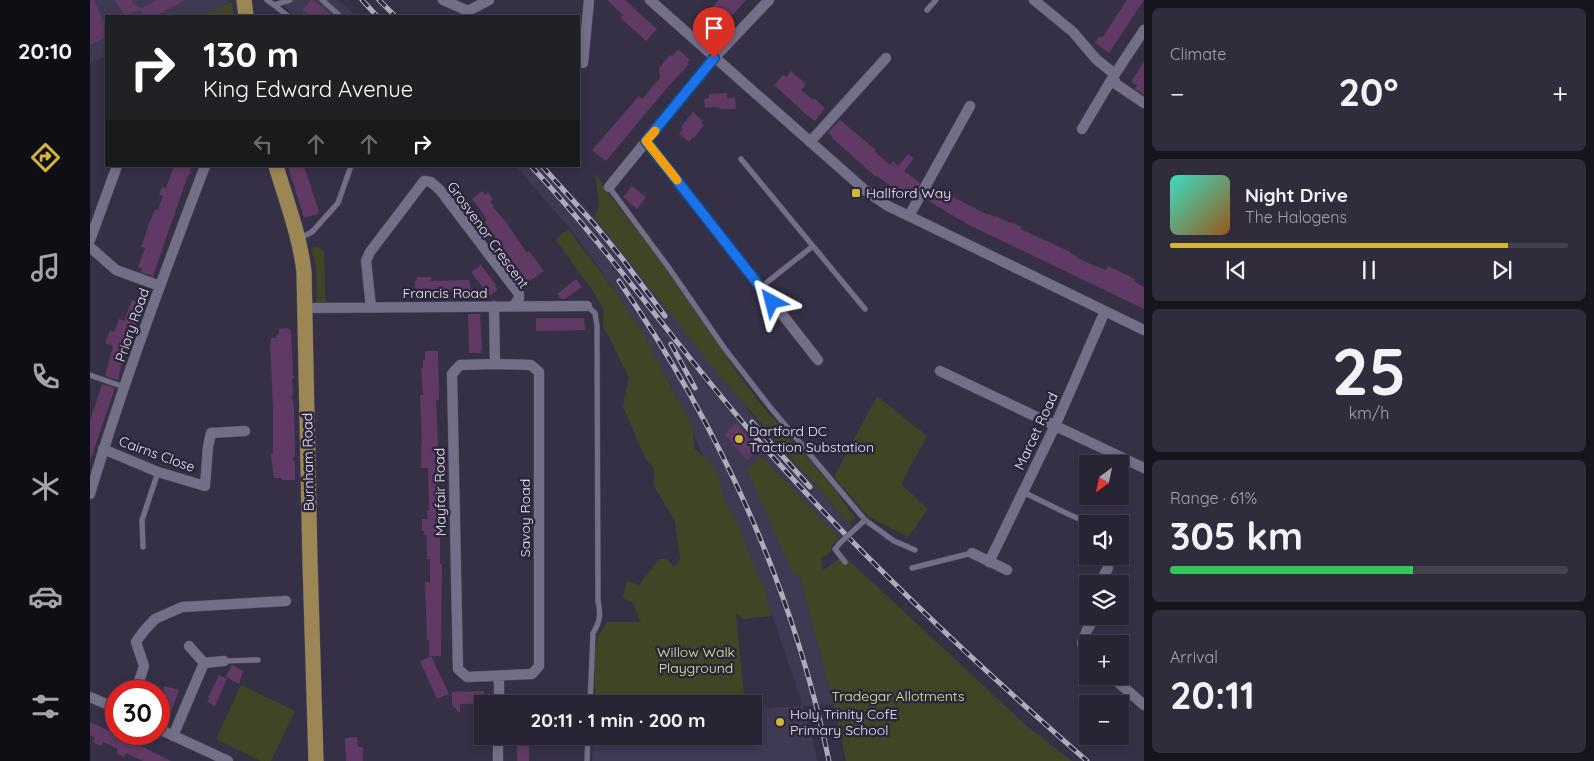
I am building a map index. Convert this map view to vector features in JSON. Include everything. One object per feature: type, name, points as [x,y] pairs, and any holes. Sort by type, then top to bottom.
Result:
[{"type":"main road","points":[[244,0],[246,15]]},
{"type":"main road","name":"Burnham Road","points":[[276,167],[298,239],[304,272],[316,761]]},
{"type":"street","points":[[443,0],[468,11],[489,0]]},
{"type":"street","points":[[583,63],[589,0]]},
{"type":"street","points":[[650,0],[866,191],[888,206],[1144,330]]},
{"type":"street","points":[[609,187],[714,58],[769,0]]},
{"type":"street","points":[[1034,0],[1072,32],[1096,59],[1112,72],[1116,84],[1144,103]]},
{"type":"street","points":[[1082,129],[1144,30]]},
{"type":"street","points":[[810,142],[886,58]]},
{"type":"street","points":[[909,216],[970,106]]},
{"type":"street","points":[[646,141],[818,360]]},
{"type":"street","points":[[90,240],[117,167]]},
{"type":"street","name":"Priory Road","points":[[90,494],[103,449],[160,286],[205,167]]},
{"type":"street","name":"Grosvenor Crescent","points":[[371,307],[366,261],[370,252],[424,181],[430,182],[440,190],[519,294],[519,298],[514,306]]},
{"type":"street","points":[[90,246],[116,270],[160,286]]},
{"type":"street","points":[[494,306],[495,364]]},
{"type":"street","name":"Francis Road","points":[[304,308],[587,306]]},
{"type":"street","name":"Marcet Road","points":[[989,562],[1055,426],[1105,311]]},
{"type":"street","name":"Mayfair Road","points":[[495,364],[460,365],[452,374],[458,669],[467,677],[499,676]]},
{"type":"street","name":"Savoy Road","points":[[495,364],[531,364],[539,372],[539,666],[532,674],[499,676]]},
{"type":"street","points":[[940,371],[1144,468]]},
{"type":"street","name":"Cairns Close","points":[[103,449],[158,472],[205,486],[211,434],[244,431]]},
{"type":"street","points":[[972,553],[1007,570]]},
{"type":"street","points":[[1104,575],[1108,568]]},
{"type":"street","points":[[140,680],[144,666],[136,642],[155,619],[182,607],[286,601]]},
{"type":"street","points":[[190,646],[204,663]]},
{"type":"street","points":[[204,663],[224,661]]},
{"type":"street","points":[[173,736],[204,663]]},
{"type":"street","points":[[499,676],[499,695]]},
{"type":"street","points":[[1121,685],[1144,705]]},
{"type":"street","points":[[90,697],[105,703]]},
{"type":"street","points":[[170,734],[228,761]]},
{"type":"street","points":[[498,745],[498,761]]},
{"type":"lane","points":[[267,0],[287,15]]},
{"type":"lane","points":[[274,5],[290,0]]},
{"type":"lane","points":[[322,0],[339,15]]},
{"type":"lane","points":[[927,10],[936,0]]},
{"type":"lane","points":[[741,159],[865,309]]},
{"type":"lane","points":[[298,239],[312,232],[338,203],[351,167]]},
{"type":"lane","points":[[609,187],[670,268],[725,349],[770,407],[865,520],[894,541],[915,550]]},
{"type":"lane","points":[[761,288],[813,246]]},
{"type":"lane","points":[[587,306],[595,313],[597,326],[598,592],[600,615],[599,623],[593,633],[590,695]]},
{"type":"lane","points":[[90,375],[125,387]]},
{"type":"lane","points":[[143,547],[142,520],[158,472]]},
{"type":"lane","points":[[1023,492],[1079,519]]},
{"type":"lane","points":[[845,562],[835,548],[865,520]]},
{"type":"lane","points":[[912,568],[972,553]]},
{"type":"lane","points":[[224,661],[258,660]]},
{"type":"lane","points":[[587,761],[588,745]]},
{"type":"shaded area","points":[[90,0],[228,0],[229,3],[201,15],[105,15],[105,56],[90,63]]},
{"type":"shaded area","points":[[284,0],[338,0],[355,15],[294,15],[284,7]]},
{"type":"shaded area","points":[[517,167],[546,167],[590,212],[753,416],[852,526],[839,538],[762,456],[747,470],[799,576],[834,704],[803,706],[772,615],[671,385],[613,287],[570,229]]},
{"type":"shaded area","name":"Holy Trinity CofE Primary School","points":[[803,706],[818,761],[592,761],[593,745],[762,745],[762,708]]},
{"type":"green space","points":[[229,3],[232,3],[234,15],[201,15]]},
{"type":"green space","points":[[595,172],[606,190],[664,266],[760,403],[832,486],[855,518],[849,523],[721,378],[595,218],[599,206]]},
{"type":"green space","name":"Willow Walk Playground","points":[[568,229],[615,291],[645,337],[693,428],[694,448],[711,463],[720,479],[723,499],[738,524],[766,593],[771,616],[744,619],[736,614],[744,695],[595,695],[594,654],[598,636],[607,622],[641,622],[632,602],[622,598],[627,581],[639,585],[659,559],[667,559],[674,567],[680,560],[675,521],[654,486],[654,468],[645,458],[623,406],[629,378],[603,327],[604,310],[593,291],[557,242],[557,238]]},
{"type":"green space","points":[[317,246],[324,251],[325,298],[328,305],[317,304],[316,268],[311,249]]},
{"type":"green space","points":[[877,396],[927,436],[901,484],[928,509],[908,537],[868,516],[834,477]]},
{"type":"green space","name":"Tradegar Allotments","points":[[762,456],[839,538],[831,546],[831,552],[821,558],[823,570],[844,556],[1029,728],[1072,761],[846,761],[834,704],[799,576],[793,574],[747,470]]},
{"type":"green space","points":[[241,685],[295,711],[271,761],[261,761],[216,739]]},
{"type":"building","points":[[90,0],[94,0],[105,25],[105,38],[90,45]]},
{"type":"building","points":[[115,0],[131,0],[134,5],[142,8],[157,0],[185,0],[158,15],[143,15],[140,10],[124,15]]},
{"type":"building","points":[[313,0],[331,15],[308,15],[302,10]]},
{"type":"building","points":[[607,0],[625,0],[657,29],[646,41],[621,18],[623,15]]},
{"type":"building","points":[[719,0],[746,0],[714,36],[707,36],[699,27],[715,10],[712,7]]},
{"type":"building","points":[[1127,0],[1144,0],[1109,53],[1095,43],[1099,36],[1102,38]]},
{"type":"building","points":[[678,49],[690,60],[687,63],[689,64],[606,161],[592,150],[639,96],[642,99],[660,78],[659,68]]},
{"type":"building","points":[[1144,62],[1144,95],[1135,89],[1137,85],[1131,82]]},
{"type":"building","points":[[791,71],[806,84],[801,90],[825,108],[815,121],[774,85],[783,75],[786,77]]},
{"type":"building","points":[[727,93],[727,98],[735,97],[736,109],[705,108],[704,99],[709,98],[709,94]]},
{"type":"building","points":[[693,112],[703,121],[701,123],[704,125],[689,142],[679,134],[683,129],[681,128],[683,124]]},
{"type":"building","points":[[840,120],[876,150],[875,152],[890,165],[893,161],[898,166],[908,154],[914,158],[904,171],[920,183],[912,197],[876,177],[832,138],[828,132]]},
{"type":"building","points":[[174,167],[191,167],[192,173],[188,175],[153,276],[141,272],[142,268],[138,267],[145,248],[141,247],[155,209],[158,210],[163,196],[159,194],[162,187],[166,188]]},
{"type":"building","points":[[288,167],[304,167],[319,212],[304,218]]},
{"type":"building","points":[[632,186],[646,197],[637,209],[623,197]]},
{"type":"building","points":[[936,188],[988,215],[996,216],[1022,227],[1020,229],[1071,252],[1076,257],[1090,264],[1106,270],[1108,266],[1135,279],[1134,281],[1144,287],[1144,309],[967,224],[926,199],[931,190],[934,191]]},
{"type":"building","points":[[482,191],[485,195],[488,192],[493,199],[490,202],[493,207],[506,222],[527,253],[529,251],[544,271],[528,282],[486,224],[485,221],[487,219],[472,199]]},
{"type":"building","points":[[481,265],[498,290],[489,295],[471,272]]},
{"type":"building","points":[[417,277],[431,277],[431,281],[469,280],[472,293],[453,293],[450,290],[442,298],[442,292],[415,294],[415,281]]},
{"type":"building","points":[[576,279],[582,287],[565,299],[561,299],[557,294]]},
{"type":"building","points":[[132,300],[143,304],[123,356],[118,380],[105,376],[113,346],[105,343],[110,330],[114,332],[119,319],[124,321]]},
{"type":"building","points":[[468,314],[480,314],[481,353],[469,353]]},
{"type":"building","points":[[536,318],[584,318],[585,330],[536,331]]},
{"type":"building","points":[[288,328],[291,331],[293,375],[295,377],[292,379],[293,394],[291,398],[294,408],[295,456],[292,459],[295,462],[295,480],[274,478],[271,454],[273,454],[273,407],[271,338],[276,338],[279,329]]},
{"type":"building","points":[[425,351],[438,351],[439,400],[436,400],[440,486],[440,564],[442,564],[441,656],[429,656],[429,640],[427,640],[425,582],[430,582],[430,559],[427,559],[427,535],[424,535],[424,531],[422,531],[422,519],[428,519],[428,468],[421,468],[420,395],[423,395],[421,368],[423,368],[423,360],[425,360]]},
{"type":"building","points":[[102,384],[115,388],[90,458],[90,421]]},
{"type":"building","name":"Dartford DC Traction Substation","points":[[736,423],[759,450],[747,460],[724,434]]},
{"type":"building","points":[[431,656],[449,694],[437,699],[420,661]]},
{"type":"building","points":[[232,665],[243,671],[239,684],[226,677]]},
{"type":"building","points":[[219,675],[227,679],[215,706],[207,702]]},
{"type":"building","points":[[170,688],[179,690],[170,715]]},
{"type":"building","points":[[484,691],[484,695],[474,695],[474,703],[460,704],[460,713],[452,705],[452,692]]},
{"type":"building","points":[[90,722],[105,729],[105,743],[103,742],[101,746],[93,742],[95,738],[90,735]]},
{"type":"building","points":[[357,737],[358,747],[363,747],[363,761],[346,761],[345,738]]},
{"type":"building","points":[[109,745],[139,745],[171,761],[143,761],[126,753],[124,757],[116,753],[118,749]]},
{"type":"building","points":[[517,745],[529,745],[529,761],[517,761]]},
{"type":"railway","points":[[362,0],[376,15]]},
{"type":"railway","points":[[379,0],[394,15]]},
{"type":"railway","points":[[532,167],[593,237],[741,421],[809,496],[925,613],[1087,761]]},
{"type":"railway","points":[[543,167],[595,225],[665,316]]},
{"type":"railway","points":[[619,281],[689,393],[720,451],[748,510],[773,571],[795,633],[814,697],[829,761]]},
{"type":"railway","points":[[671,344],[695,388]]},
{"type":"railway","points":[[752,422],[810,487]]},
{"type":"slow traffic","points":[[655,131],[646,141],[677,180]]},
{"type":"place","name":"Hallford Way","points":[[856,193]]},
{"type":"place","name":"Dartford DC Traction Substation","points":[[739,439]]},
{"type":"place","name":"Holy Trinity CofE Primary School","points":[[780,722]]},
{"type":"route","points":[[714,58],[646,141],[772,302]]}]
